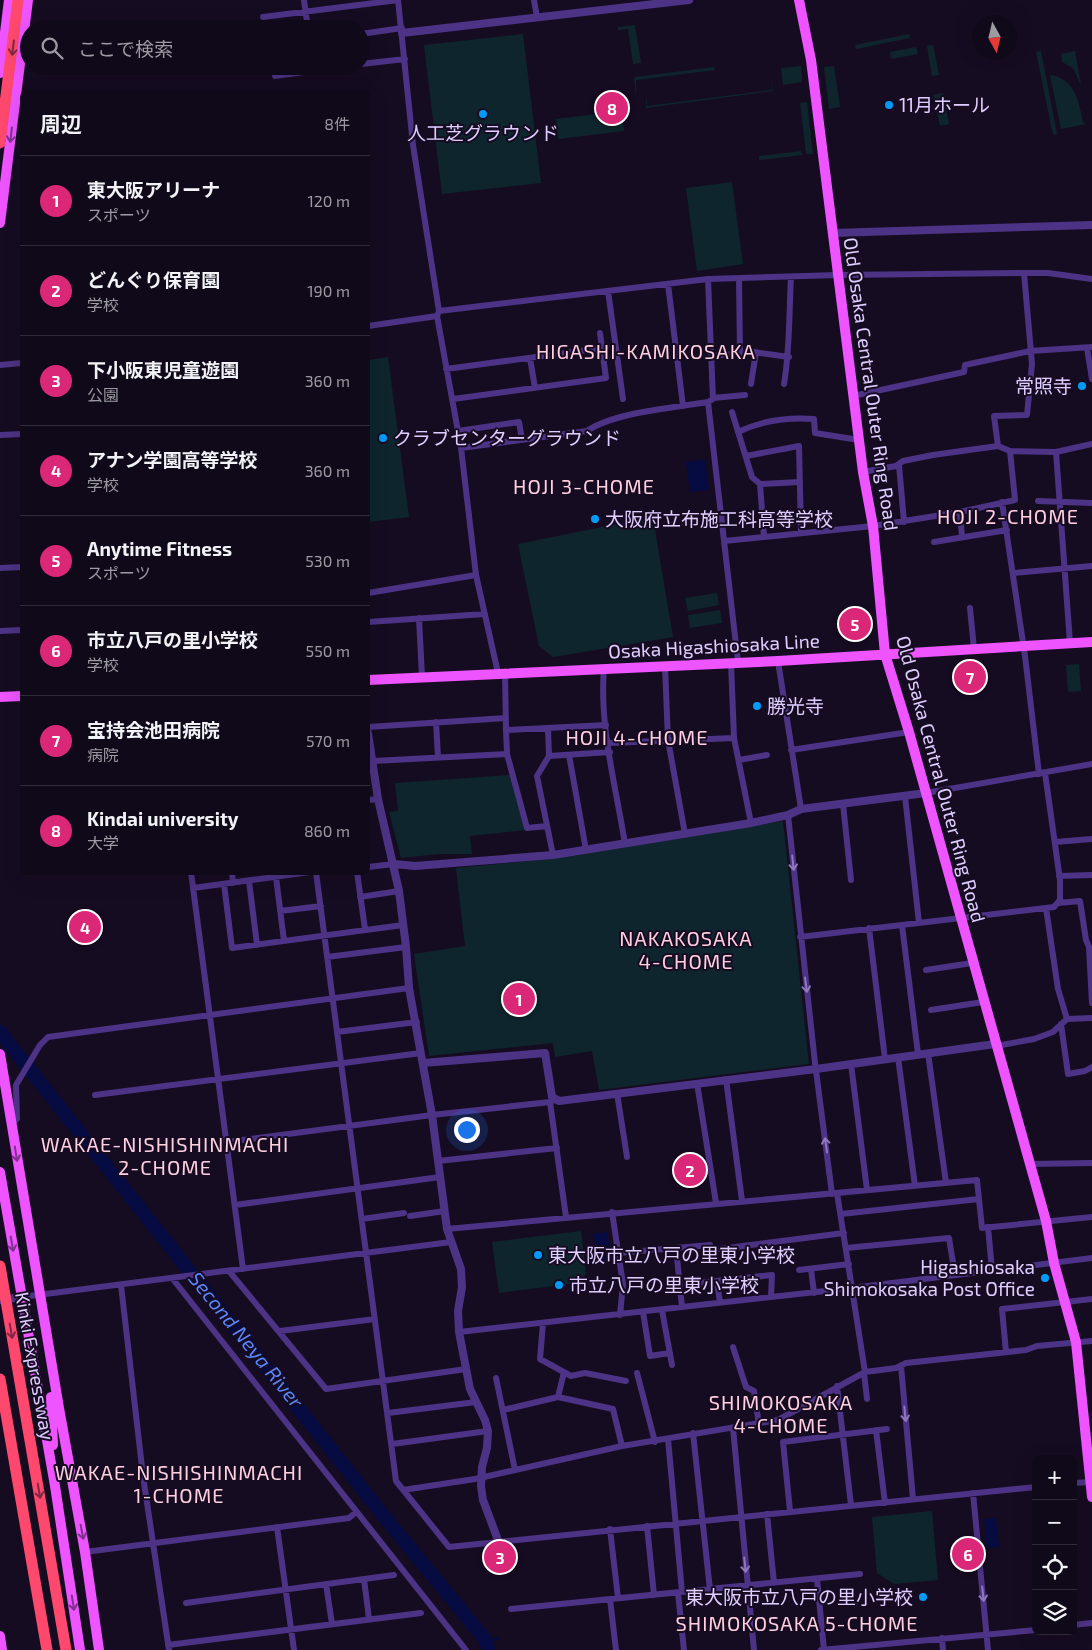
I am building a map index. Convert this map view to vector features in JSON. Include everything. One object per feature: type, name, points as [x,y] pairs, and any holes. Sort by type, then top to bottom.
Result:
[{"type":"highway","points":[[0,143],[7,100],[18,0]]},
{"type":"highway","name":"Kinki Expressway","points":[[0,1266],[66,1650]]},
{"type":"highway","name":"Kinki Expressway","points":[[0,1379],[47,1650]]},
{"type":"main road","points":[[0,73],[9,0]]},
{"type":"main road","points":[[25,20],[28,0]]},
{"type":"main road","name":"Old Osaka Central Outer Ring Road","points":[[799,0],[811,60],[863,472],[873,526],[885,654],[909,732],[972,963],[1046,1221],[1054,1263],[1076,1342],[1092,1497]]},
{"type":"main road","points":[[0,223],[20,64]]},
{"type":"main road","name":"Osaka Higashiosaka Line","points":[[370,680],[734,663],[1092,642]]},
{"type":"main road","points":[[0,697],[20,696]]},
{"type":"main road","points":[[0,1054],[85,1552],[99,1650]]},
{"type":"main road","points":[[0,1172],[55,1486],[80,1650]]},
{"type":"main road","points":[[50,1353],[55,1486]]},
{"type":"main road","points":[[0,1636],[2,1650]]},
{"type":"street","points":[[304,0],[306,20]]},
{"type":"street","points":[[263,17],[398,0],[414,154],[446,369],[461,448],[476,575],[502,673],[508,754],[527,828],[547,826]]},
{"type":"street","points":[[534,0],[537,17]]},
{"type":"street","points":[[370,33],[689,0]]},
{"type":"street","points":[[370,63],[405,58]]},
{"type":"street","points":[[274,76],[281,75]]},
{"type":"street","points":[[833,233],[1092,225]]},
{"type":"street","points":[[370,326],[438,314],[708,279],[838,275],[1024,273],[1048,273],[1092,279]]},
{"type":"street","points":[[998,446],[994,416],[1027,415],[1032,364],[1024,273]]},
{"type":"street","points":[[784,384],[789,357],[787,337],[790,276]]},
{"type":"street","points":[[739,278],[740,353]]},
{"type":"street","points":[[708,279],[711,356],[710,400],[734,663],[734,738],[751,823]]},
{"type":"street","points":[[668,284],[683,406]]},
{"type":"street","points":[[608,291],[623,399]]},
{"type":"street","points":[[453,400],[606,378],[600,334]]},
{"type":"street","points":[[446,369],[602,348]]},
{"type":"street","points":[[853,396],[964,372],[965,365],[1030,351],[1090,348],[1092,379]]},
{"type":"street","points":[[711,356],[756,352],[789,357]]},
{"type":"street","points":[[751,384],[756,352]]},
{"type":"street","points":[[530,358],[535,388]]},
{"type":"street","points":[[0,365],[20,363]]},
{"type":"street","points":[[461,448],[587,431],[596,425],[640,413],[745,395]]},
{"type":"street","points":[[732,412],[752,477],[760,484],[800,482]]},
{"type":"street","points":[[738,432],[768,421],[790,417],[814,419],[815,433],[859,440]]},
{"type":"street","points":[[458,431],[519,422],[522,440]]},
{"type":"street","points":[[0,435],[20,434]]},
{"type":"street","points":[[863,472],[899,465],[933,455],[998,446],[1010,451],[1056,452],[1092,444]]},
{"type":"street","points":[[746,456],[800,446],[801,533]]},
{"type":"street","points":[[724,541],[904,522],[1015,500],[1010,451]]},
{"type":"street","points":[[1056,452],[1070,643]]},
{"type":"street","points":[[899,465],[904,522]]},
{"type":"street","points":[[760,484],[764,537]]},
{"type":"street","points":[[1038,500],[1092,503]]},
{"type":"street","points":[[1002,502],[1014,573],[1042,773],[1055,842],[1059,876],[1058,903]]},
{"type":"street","points":[[960,512],[962,537]]},
{"type":"street","points":[[934,542],[1007,530]]},
{"type":"street","points":[[1014,573],[1092,566]]},
{"type":"street","points":[[0,568],[20,567]]},
{"type":"street","points":[[370,593],[476,575]]},
{"type":"street","points":[[970,608],[974,649]]},
{"type":"street","points":[[370,622],[485,614]]},
{"type":"street","points":[[419,618],[422,677]]},
{"type":"street","points":[[0,631],[20,630]]},
{"type":"street","points":[[778,660],[801,809]]},
{"type":"street","points":[[665,666],[668,740],[685,834]]},
{"type":"street","points":[[604,668],[606,725],[625,844]]},
{"type":"street","points":[[370,727],[506,718]]},
{"type":"street","points":[[436,722],[438,758]]},
{"type":"street","points":[[506,730],[606,725]]},
{"type":"street","points":[[548,728],[549,756],[538,776],[553,855]]},
{"type":"street","points":[[792,750],[909,732]]},
{"type":"street","points":[[609,743],[734,738]]},
{"type":"street","points":[[370,750],[378,799],[399,891],[406,947],[408,988],[416,1022],[432,1115],[447,1229],[461,1269],[462,1287],[458,1311],[459,1332],[470,1389],[485,1420],[488,1431],[487,1448],[481,1478],[483,1500],[498,1540]]},
{"type":"street","points":[[549,756],[610,752]]},
{"type":"street","points":[[373,761],[508,754]]},
{"type":"street","points":[[569,755],[586,850]]},
{"type":"street","points":[[738,760],[767,755]]},
{"type":"street","points":[[370,866],[394,864],[415,866],[553,855],[751,823],[788,815],[801,809],[926,793],[1092,764]]},
{"type":"street","points":[[905,796],[918,923]]},
{"type":"street","points":[[370,800],[378,799]]},
{"type":"street","points":[[843,804],[851,880]]},
{"type":"street","points":[[788,815],[816,1069],[835,1193],[841,1214],[849,1264],[867,1399]]},
{"type":"street","points":[[1055,842],[1092,840]]},
{"type":"street","points":[[191,875],[243,1269]]},
{"type":"street","points":[[232,875],[233,883]]},
{"type":"street","points":[[193,888],[282,875]]},
{"type":"street","points":[[316,875],[396,1481],[449,1547],[498,1540],[1032,1487]]},
{"type":"street","points":[[357,875],[365,929]]},
{"type":"street","points":[[1059,876],[1092,875]]},
{"type":"street","points":[[276,877],[284,941]]},
{"type":"street","points":[[249,881],[257,945]]},
{"type":"street","points":[[224,884],[232,948],[403,925]]},
{"type":"street","points":[[360,897],[399,891]]},
{"type":"street","points":[[800,937],[1054,907],[1058,903],[1080,901],[1086,940],[1089,947],[1092,1003]]},
{"type":"street","points":[[280,911],[320,906]]},
{"type":"street","points":[[1046,908],[1064,1022],[1068,1074],[1086,1071],[1092,1067]]},
{"type":"street","points":[[902,925],[918,1054]]},
{"type":"street","points":[[869,928],[885,1059]]},
{"type":"street","points":[[327,956],[406,947]]},
{"type":"street","points":[[926,970],[972,963]]},
{"type":"street","points":[[11,1124],[17,1119],[16,1085],[36,1051],[48,1037],[408,988]]},
{"type":"street","points":[[931,1010],[983,1002]]},
{"type":"street","points":[[227,1142],[996,1045],[1034,1039],[1053,1032],[1064,1022],[1092,1018]]},
{"type":"street","points":[[337,1032],[416,1022]]},
{"type":"street","points":[[95,1095],[421,1053]]},
{"type":"street","points":[[423,1063],[545,1053],[566,1216]]},
{"type":"street","points":[[928,1053],[946,1183]]},
{"type":"street","points":[[898,1057],[915,1186]]},
{"type":"street","points":[[851,1064],[867,1190]]},
{"type":"street","points":[[726,1080],[742,1201]]},
{"type":"street","points":[[697,1083],[716,1203]]},
{"type":"street","points":[[617,1093],[627,1157]]},
{"type":"street","points":[[438,1161],[556,1148]]},
{"type":"street","points":[[1030,1164],[1092,1163]]},
{"type":"street","points":[[235,1205],[440,1177]]},
{"type":"street","points":[[447,1229],[566,1216],[977,1180],[982,1228],[1092,1217]]},
{"type":"street","points":[[841,1214],[979,1198]]},
{"type":"street","points":[[362,1219],[445,1211]]},
{"type":"street","points":[[612,1212],[623,1284],[620,1315]]},
{"type":"street","points":[[988,1227],[992,1270]]},
{"type":"street","points":[[720,1249],[844,1233]]},
{"type":"street","points":[[846,1248],[949,1238],[955,1275]]},
{"type":"street","points":[[0,1300],[122,1285],[213,1271],[229,1271],[451,1242]]},
{"type":"street","points":[[618,1254],[710,1245]]},
{"type":"street","points":[[676,1248],[682,1307]]},
{"type":"street","points":[[459,1332],[814,1293],[1092,1258]]},
{"type":"street","points":[[799,1270],[849,1264]]},
{"type":"street","points":[[811,1269],[814,1293]]},
{"type":"street","points":[[229,1271],[326,1389],[466,1369]]},
{"type":"street","points":[[698,1283],[772,1275],[771,1298]]},
{"type":"street","points":[[175,1277],[356,1512],[466,1650]]},
{"type":"street","points":[[717,1281],[720,1303]]},
{"type":"street","points":[[122,1285],[142,1467],[168,1647],[421,1613]]},
{"type":"street","points":[[1006,1352],[1002,1309],[1092,1299]]},
{"type":"street","points":[[662,1310],[672,1365]]},
{"type":"street","points":[[643,1312],[650,1356],[670,1353]]},
{"type":"street","points":[[280,1331],[375,1319]]},
{"type":"street","points":[[543,1323],[540,1359],[571,1376],[585,1373],[626,1381]]},
{"type":"street","points":[[403,1490],[481,1478],[622,1446],[654,1442],[693,1433],[759,1425],[778,1420],[837,1386],[865,1373],[896,1368],[906,1363],[1092,1341]]},
{"type":"street","points":[[733,1347],[746,1387],[754,1390],[759,1425]]},
{"type":"street","points":[[901,1366],[913,1499]]},
{"type":"street","points":[[558,1397],[564,1372]]},
{"type":"street","points":[[637,1373],[654,1442]]},
{"type":"street","points":[[496,1378],[515,1470]]},
{"type":"street","points":[[837,1386],[851,1505]]},
{"type":"street","points":[[503,1410],[558,1397],[613,1409],[622,1446]]},
{"type":"street","points":[[388,1413],[476,1402]]},
{"type":"street","points":[[733,1428],[754,1650]]},
{"type":"street","points":[[790,1511],[783,1442],[887,1429]]},
{"type":"street","points":[[876,1430],[885,1503]]},
{"type":"street","points":[[392,1444],[488,1431]]},
{"type":"street","points":[[693,1433],[710,1590]]},
{"type":"street","points":[[668,1439],[684,1650]]},
{"type":"street","points":[[1077,1483],[1091,1482]]},
{"type":"street","points":[[973,1493],[988,1650]]},
{"type":"street","points":[[85,1552],[349,1518],[356,1512]]},
{"type":"street","points":[[767,1514],[774,1583]]},
{"type":"street","points":[[647,1526],[654,1595]]},
{"type":"street","points":[[277,1527],[294,1650]]},
{"type":"street","points":[[610,1529],[618,1598]]},
{"type":"street","points":[[511,1609],[860,1574]]},
{"type":"street","points":[[186,1603],[394,1575]]},
{"type":"street","points":[[364,1579],[369,1619]]},
{"type":"street","points":[[817,1579],[823,1650],[1032,1630]]},
{"type":"street","points":[[326,1584],[332,1624]]},
{"type":"street","points":[[610,1599],[616,1650]]},
{"type":"street","points":[[1077,1625],[1092,1623]]},
{"type":"street","points":[[942,1638],[943,1650]]},
{"type":"street","points":[[908,1641],[909,1650]]},
{"type":"shaded area","points":[[635,25],[641,63],[633,64],[628,29],[618,30],[618,27]]},
{"type":"shaded area","name":"人工芝グラウンド","points":[[523,34],[541,183],[442,194],[424,45]]},
{"type":"shaded area","points":[[909,34],[910,38],[856,49],[855,45]]},
{"type":"shaded area","points":[[933,45],[939,75],[932,76],[927,46]]},
{"type":"shaded area","points":[[916,47],[918,54],[891,59],[890,52]]},
{"type":"shaded area","points":[[1041,51],[1057,134],[1053,135],[1036,52]]},
{"type":"shaded area","points":[[1075,51],[1081,85],[1073,68],[1062,62],[1061,54]]},
{"type":"shaded area","points":[[801,66],[802,82],[783,85],[781,68]]},
{"type":"shaded area","points":[[834,66],[840,107],[829,109],[824,67]]},
{"type":"shaded area","points":[[714,67],[715,70],[636,80],[636,96],[634,78],[636,77]]},
{"type":"shaded area","points":[[771,74],[773,91],[646,108],[646,96],[647,106],[772,90]]},
{"type":"shaded area","points":[[1050,75],[1058,77],[1070,86],[1080,107],[1083,122],[1086,124],[1061,129]]},
{"type":"shaded area","points":[[943,93],[949,124],[940,126],[933,95]]},
{"type":"shaded area","points":[[807,102],[813,154],[806,154],[800,103]]},
{"type":"shaded area","points":[[622,111],[624,131],[558,139],[556,119]]},
{"type":"shaded area","points":[[801,151],[802,155],[759,160],[759,156]]},
{"type":"shaded area","points":[[732,182],[743,264],[697,271],[686,188]]},
{"type":"shaded area","name":"クラブセンターグラウンド","points":[[388,357],[409,517],[370,522],[370,360]]},
{"type":"shaded area","points":[[705,460],[709,490],[690,492],[686,462]]},
{"type":"shaded area","points":[[646,518],[654,524],[673,637],[553,657],[539,646],[518,544]]},
{"type":"shaded area","points":[[717,593],[719,605],[688,611],[685,598]]},
{"type":"shaded area","points":[[720,610],[722,623],[690,628],[688,615]]},
{"type":"shaded area","points":[[1079,664],[1081,691],[1068,692],[1066,665]]},
{"type":"shaded area","points":[[510,775],[526,830],[470,836],[472,854],[439,854],[401,858],[389,812],[398,811],[395,783]]},
{"type":"shaded area","points":[[783,821],[809,1064],[599,1090],[592,1051],[555,1057],[553,1043],[429,1056],[414,954],[465,946],[456,868],[550,859]]},
{"type":"shaded area","points":[[581,1231],[586,1274],[577,1283],[499,1293],[492,1242]]},
{"type":"shaded area","points":[[607,1232],[612,1260],[598,1263],[593,1234]]},
{"type":"shaded area","points":[[932,1511],[938,1580],[894,1584],[877,1573],[872,1517]]},
{"type":"shaded area","points":[[996,1518],[999,1547],[987,1548],[984,1519]]},
{"type":"shaded area","points":[[506,1545],[508,1568],[494,1569],[492,1546]]},
{"type":"waterway","name":"Second Neya River","points":[[0,1032],[391,1525],[484,1638],[489,1650]]},
{"type":"waterway","points":[[486,1643],[498,1638]]},
{"type":"place","name":"11月ホール","points":[[889,105]]},
{"type":"place","name":"Kindai university","points":[[612,108]]},
{"type":"place","name":"人工芝グラウンド","points":[[483,114]]},
{"type":"place","name":"常照寺","points":[[1082,386]]},
{"type":"place","name":"クラブセンターグラウンド","points":[[383,438]]},
{"type":"place","name":"大阪府立布施工科高等学校","points":[[595,519]]},
{"type":"place","name":"Anytime Fitness","points":[[855,624]]},
{"type":"place","name":"宝持会池田病院","points":[[970,677]]},
{"type":"place","name":"勝光寺","points":[[757,706]]},
{"type":"place","name":"アナン学園高等学校","points":[[85,927]]},
{"type":"place","name":"東大阪アリーナ","points":[[519,999]]},
{"type":"place","name":"どんぐり保育園","points":[[690,1170]]},
{"type":"place","name":"東大阪市立八戸の里東小学校","points":[[538,1255]]},
{"type":"place","name":"Higashiosaka Shimokosaka Post Office","points":[[1045,1278]]},
{"type":"place","name":"市立八戸の里東小学校","points":[[559,1285]]},
{"type":"place","name":"市立八戸の里小学校","points":[[968,1554]]},
{"type":"place","name":"下小阪東児童遊園","points":[[500,1557]]},
{"type":"place","name":"東大阪市立八戸の里小学校","points":[[923,1597]]},
{"type":"district","name":"HIGASHI-KAMIKOSAKA","points":[[646,352]]},
{"type":"district","name":"HOJI 3-CHOME","points":[[584,487]]},
{"type":"district","name":"HOJI 2-CHOME","points":[[1008,517]]},
{"type":"district","name":"HOJI 4-CHOME","points":[[637,738]]},
{"type":"district","name":"NAKAKOSAKA 4-CHOME","points":[[686,950]]},
{"type":"district","name":"WAKAE-NISHISHINMACHI 2-CHOME","points":[[165,1156]]},
{"type":"district","name":"SHIMOKOSAKA 4-CHOME","points":[[781,1414]]},
{"type":"district","name":"WAKAE-NISHISHINMACHI 1-CHOME","points":[[179,1484]]},
{"type":"district","name":"SHIMOKOSAKA 5-CHOME","points":[[797,1624]]}]
